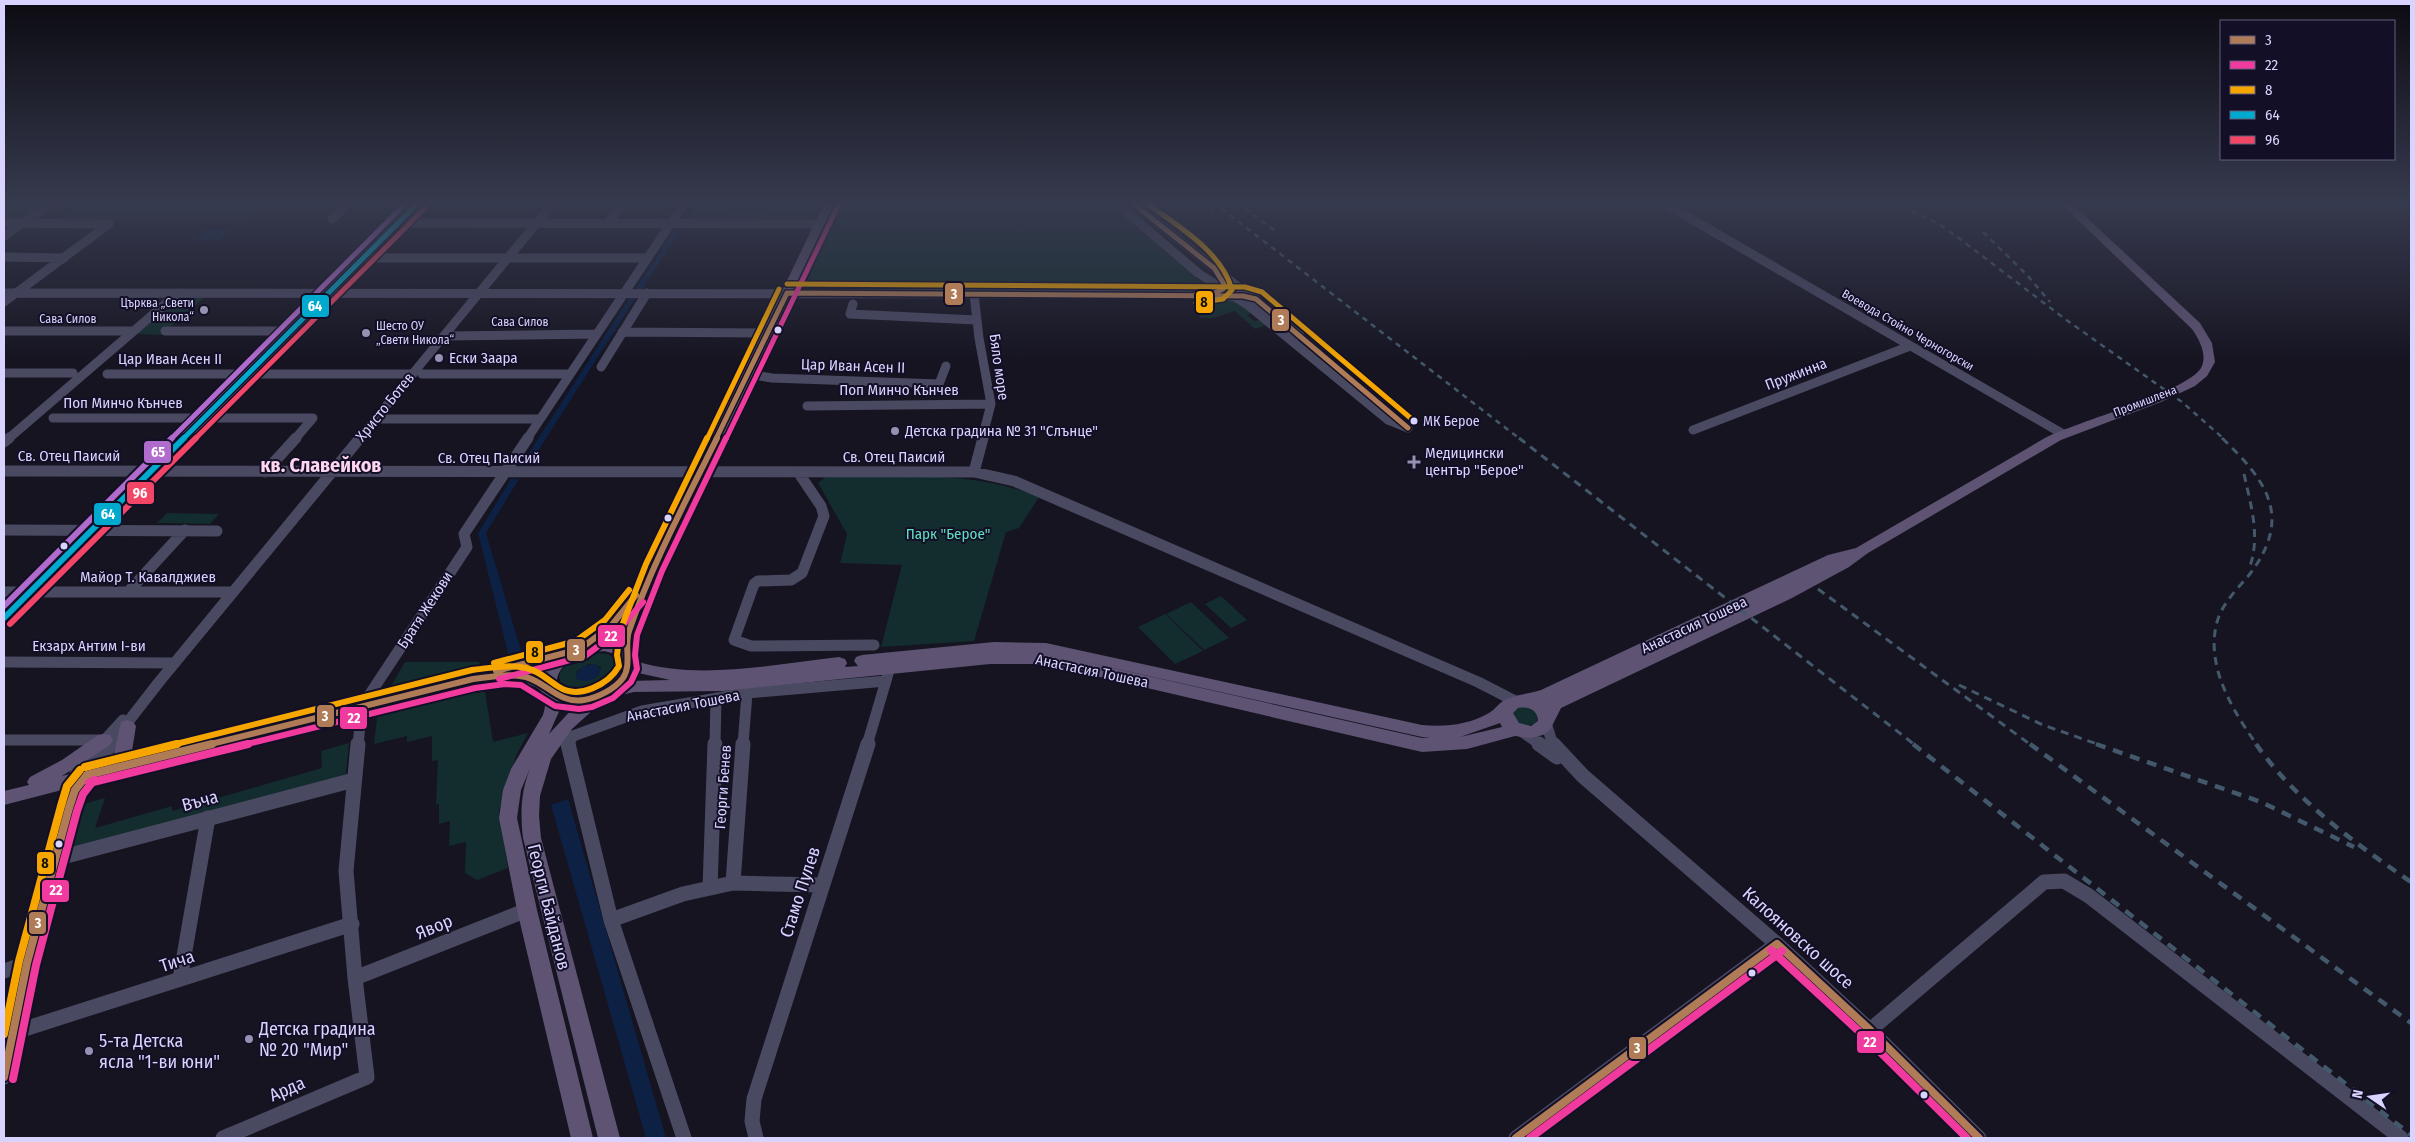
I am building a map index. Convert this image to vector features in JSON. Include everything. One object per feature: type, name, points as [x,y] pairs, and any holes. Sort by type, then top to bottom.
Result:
[{"type":"main road","points":[[4,618],[366,255]]},
{"type":"main road","points":[[473,679],[503,675],[520,676],[536,680],[560,698],[572,700],[600,695],[619,682],[625,675],[629,628],[654,567],[805,255]]},
{"type":"main road","name":"Промишлена","points":[[2063,434],[2106,416],[2168,394],[2203,373],[2210,364],[2209,352],[2204,336],[2196,326],[2121,255]]},
{"type":"main road","name":"Анастасия Тошева","points":[[600,695],[630,686],[701,686],[990,658],[1034,658],[1061,662],[1422,745],[1467,743],[1519,730],[1536,731],[1546,721],[1555,704],[1787,594],[1844,564],[1863,550],[2063,434]]},
{"type":"main road","name":"Анастасия Тошева","points":[[627,660],[654,673],[688,675],[889,669],[990,646],[1048,648],[1429,732],[1465,730],[1482,724],[1514,705],[1546,695],[1833,558],[1863,550]]},
{"type":"main road","points":[[551,692],[547,680],[552,669],[562,659],[578,650],[621,616],[654,567]]},
{"type":"main road","points":[[4,798],[78,781],[149,760],[473,679],[523,663],[578,650],[605,646],[618,649],[627,660]]},
{"type":"main road","name":"Георги Байданов","points":[[551,692],[554,702],[552,715],[520,769],[508,812],[509,828],[582,1138]]},
{"type":"main road","name":"Георги Байданов","points":[[600,695],[571,717],[548,748],[533,780],[528,814],[532,838],[609,1138]]},
{"type":"main road","points":[[1519,730],[1508,723],[1514,705],[1540,707],[1546,721]]},
{"type":"main road","points":[[127,726],[123,754],[131,758],[149,760]]},
{"type":"main road","points":[[4,798],[61,769],[104,740]]},
{"type":"street","points":[[4,302],[68,255]]},
{"type":"street","name":"Христо Ботев","points":[[4,1077],[27,963],[78,781],[104,740],[175,663],[375,419],[417,374],[444,336],[510,255]]},
{"type":"street","name":"Братя Жекови","points":[[367,1077],[355,978],[352,924],[346,871],[362,706],[467,547],[464,534],[650,255]]},
{"type":"street","points":[[1177,255],[1198,273],[1290,333],[1408,428],[1388,420],[1290,333],[1256,299],[1198,255]]},
{"type":"street","name":"Воевода Стойно Черногорски","points":[[1754,255],[2063,434]]},
{"type":"street","points":[[4,257],[64,258]]},
{"type":"street","points":[[363,258],[648,258]]},
{"type":"street","points":[[1214,268],[1227,292]]},
{"type":"street","points":[[1182,294],[1202,288],[1207,283],[1198,273]]},
{"type":"street","points":[[4,293],[1213,294],[1227,292],[1256,299]]},
{"type":"street","points":[[4,442],[173,293]]},
{"type":"street","points":[[601,368],[647,293]]},
{"type":"street","name":"Бяло море","points":[[974,294],[991,404],[974,472]]},
{"type":"street","points":[[975,305],[984,297],[995,294]]},
{"type":"street","points":[[853,304],[850,314],[977,320]]},
{"type":"street","name":"Сава Силов","points":[[4,331],[128,331]]},
{"type":"street","points":[[4,432],[74,373],[128,331]]},
{"type":"street","points":[[165,331],[290,331]]},
{"type":"street","points":[[622,332],[768,333]]},
{"type":"street","name":"Сава Силов","points":[[444,336],[597,334]]},
{"type":"street","name":"Пружинна","points":[[1693,430],[1910,346]]},
{"type":"street","name":"Цар Иван Асен II","points":[[747,374],[772,378],[939,384],[946,366]]},
{"type":"street","points":[[4,373],[74,373]]},
{"type":"street","name":"Цар Иван Асен II","points":[[107,374],[570,374]]},
{"type":"street","name":"Поп Минчо Кънчев","points":[[807,406],[991,404]]},
{"type":"street","name":"Поп Минчо Кънчев","points":[[53,418],[313,418],[265,472]]},
{"type":"street","points":[[375,419],[540,419]]},
{"type":"street","name":"Св. Отец Паисий","points":[[4,471],[331,473],[974,472],[1014,481],[1478,682],[1514,705]]},
{"type":"street","points":[[798,472],[820,506],[824,516],[802,573],[791,580],[758,581],[754,584],[734,640],[751,646],[874,645]]},
{"type":"street","points":[[4,530],[217,531]]},
{"type":"street","points":[[128,592],[185,530]]},
{"type":"street","name":"Майор Т. Кавалджиев","points":[[4,592],[233,592]]},
{"type":"street","name":"Екзарх Антим I-ви","points":[[4,662],[175,663]]},
{"type":"street","name":"Анастасия Тошева","points":[[611,920],[568,744],[573,736],[642,711],[889,669]]},
{"type":"street","name":"Стамо Пулев","points":[[756,1138],[752,1121],[754,1099],[889,669]]},
{"type":"street","name":"Христо Ботев","points":[[78,781],[127,726],[159,682]]},
{"type":"street","name":"Георги Бенев","points":[[733,883],[747,693]]},
{"type":"street","name":"Георги Бенев","points":[[710,888],[716,698]]},
{"type":"street","name":"Калояновско шосе","points":[[1546,721],[1553,745],[1583,776],[1776,944],[1870,1030],[1979,1138]]},
{"type":"street","name":"Калояновско шосе","points":[[1519,730],[1583,776]]},
{"type":"street","points":[[4,740],[104,740]]},
{"type":"street","name":"Въча","points":[[55,859],[354,780]]},
{"type":"street","points":[[180,979],[208,818]]},
{"type":"street","points":[[1870,1030],[2044,882],[2064,881],[2097,902],[2401,1138]]},
{"type":"street","points":[[684,1138],[611,920],[683,894],[733,883],[821,885]]},
{"type":"street","name":"Явор","points":[[355,978],[527,910]]},
{"type":"street","name":"Тича","points":[[12,1033],[352,924]]},
{"type":"street","points":[[1516,1138],[1776,944]]},
{"type":"street","points":[[4,971],[27,963]]},
{"type":"street","name":"Арда","points":[[223,1138],[367,1077]]},
{"type":"green space","points":[[819,255],[1170,255],[1201,282],[1197,286],[1183,290],[804,288]]},
{"type":"green space","points":[[1228,295],[1253,313],[1247,315],[1254,321],[1259,320],[1267,325],[1255,329],[1235,311],[1213,318],[1199,317],[1200,302],[1189,296]]},
{"type":"green space","points":[[183,296],[205,297],[161,335],[137,334]]},
{"type":"green space","name":"Парк \"Берое\"","points":[[828,475],[962,479],[1014,488],[1039,497],[1019,528],[1006,532],[974,641],[881,647],[902,565],[840,563],[847,534],[818,483]]},
{"type":"green space","points":[[167,513],[219,514],[210,524],[157,523]]},
{"type":"green space","points":[[1221,596],[1247,620],[1231,628],[1205,604]]},
{"type":"green space","points":[[1191,602],[1229,638],[1204,650],[1166,614]]},
{"type":"green space","points":[[1165,614],[1203,651],[1175,664],[1138,627]]},
{"type":"green space","points":[[595,653],[608,654],[616,660],[617,669],[614,677],[608,683],[589,691],[570,691],[562,688],[559,676],[565,666],[574,660]],"holes":[[[589,664],[601,667],[598,676],[585,681],[576,678],[577,671]]]},
{"type":"green space","points":[[405,662],[479,662],[482,671],[385,696]]},
{"type":"green space","points":[[484,685],[493,742],[528,733],[516,756],[499,811],[508,868],[477,880],[465,873],[466,842],[449,846],[450,821],[439,824],[439,804],[436,804],[438,760],[432,761],[432,736],[407,742],[407,736],[374,744],[378,710]]},
{"type":"green space","points":[[1517,707],[1528,707],[1537,713],[1537,723],[1527,726],[1518,724],[1512,713]]},
{"type":"green space","points":[[349,743],[345,782],[55,859],[69,808],[105,798],[95,828],[172,806],[172,811],[322,768],[321,751]]},
{"type":"water","points":[[658,255],[664,255],[642,290],[635,290]]},
{"type":"water","points":[[630,297],[636,297],[529,465],[521,465]]},
{"type":"water","points":[[511,479],[519,479],[486,533],[522,654],[509,657],[478,533]]},
{"type":"water","points":[[595,664],[601,670],[594,679],[583,681],[576,678],[576,674],[583,666]]},
{"type":"water","points":[[568,799],[666,1138],[646,1138],[551,805]]},
{"type":"railway","points":[[1282,255],[1520,439]]},
{"type":"railway","points":[[1981,255],[2065,319],[2182,402],[2224,439]]},
{"type":"railway","points":[[2007,255],[2050,302]]},
{"type":"railway","points":[[1519,438],[1915,745]]},
{"type":"railway","points":[[2222,438],[2252,470],[2269,502],[2272,518],[2270,536],[2262,555],[2222,609],[2214,639],[2218,671],[2224,687],[2239,718],[2257,745]]},
{"type":"railway","points":[[2244,474],[2255,533],[2253,557],[2249,569]]},
{"type":"railway","points":[[1818,589],[2031,745]]},
{"type":"railway","points":[[1959,685],[2043,725],[2100,745]]},
{"type":"railway","points":[[1913,744],[2411,1135]]},
{"type":"railway","points":[[2030,744],[2411,1023]]},
{"type":"railway","points":[[2096,744],[2261,802],[2354,847]]},
{"type":"railway","points":[[2256,744],[2289,784],[2328,820],[2411,882]]},
{"type":"transit line","name":"65","points":[[4,606],[354,255]]},
{"type":"transit line","name":"64","points":[[4,618],[366,255]]},
{"type":"transit line","name":"96","points":[[10,624],[378,255]]},
{"type":"transit line","name":"22","points":[[89,783],[475,688],[505,684],[521,685],[555,706],[579,709],[592,707],[613,698],[631,682],[637,669],[635,655],[637,635],[662,571],[814,255]]},
{"type":"transit line","name":"3","points":[[1196,294],[1213,294],[1223,289],[1224,284],[1214,268],[1198,255]]},
{"type":"transit line","name":"8","points":[[1196,303],[1223,299],[1232,290],[1228,276],[1211,255]]},
{"type":"transit line","name":"8","points":[[787,284],[1245,287],[1262,292],[1414,421]]},
{"type":"transit line","name":"8","points":[[85,767],[472,670],[503,666],[527,668],[545,675],[560,688],[583,691],[598,686],[615,673],[619,666],[617,655],[620,631],[646,564],[779,289]]},
{"type":"transit line","name":"3","points":[[787,293],[1243,296],[1256,299],[1408,428]]},
{"type":"transit line","name":"3","points":[[87,775],[473,679],[503,675],[525,677],[541,683],[556,696],[572,700],[584,700],[602,694],[622,679],[628,668],[626,655],[628,633],[654,567],[787,293]]},
{"type":"transit line","name":"8","points":[[494,663],[576,641],[605,620],[629,590]]},
{"type":"transit line","name":"3","points":[[496,671],[580,649],[611,626],[636,595]]},
{"type":"transit line","name":"22","points":[[499,679],[585,656],[617,632],[643,602]]},
{"type":"transit line","name":"8","points":[[4,1034],[19,961],[61,806],[67,786],[80,770]]},
{"type":"transit line","name":"3","points":[[4,1077],[27,963],[69,808],[75,790],[87,775]]},
{"type":"transit line","name":"22","points":[[13,1079],[36,965],[77,811],[83,794],[94,780]]},
{"type":"transit line","name":"3","points":[[1516,1138],[1777,944],[1870,1030],[1979,1138]]},
{"type":"transit line","name":"22","points":[[1771,950],[1864,1036],[1967,1138]]},
{"type":"transit line","name":"22","points":[[1530,1138],[1782,951]]},
{"type":"place","name":"Църква „Свети Никола“","points":[[204,310]]},
{"type":"place","name":"Шесто ОУ „Свети Никола“","points":[[366,333]]},
{"type":"place","name":"Ески Заара","points":[[439,358]]},
{"type":"place","name":"МК Берое","points":[[1414,421]]},
{"type":"place","name":"Детска градина № 31 \"Слънце\"","points":[[895,431]]},
{"type":"place","name":"Медицински център \"Берое\"","points":[[1414,462]]},
{"type":"place","name":"Детска градина № 20 \"Мир\"","points":[[249,1039]]},
{"type":"place","name":"5-та Детска ясла \"1-ви юни\"","points":[[89,1051]]},
{"type":"district","name":"кв. Славейков","points":[[321,465]]}]
